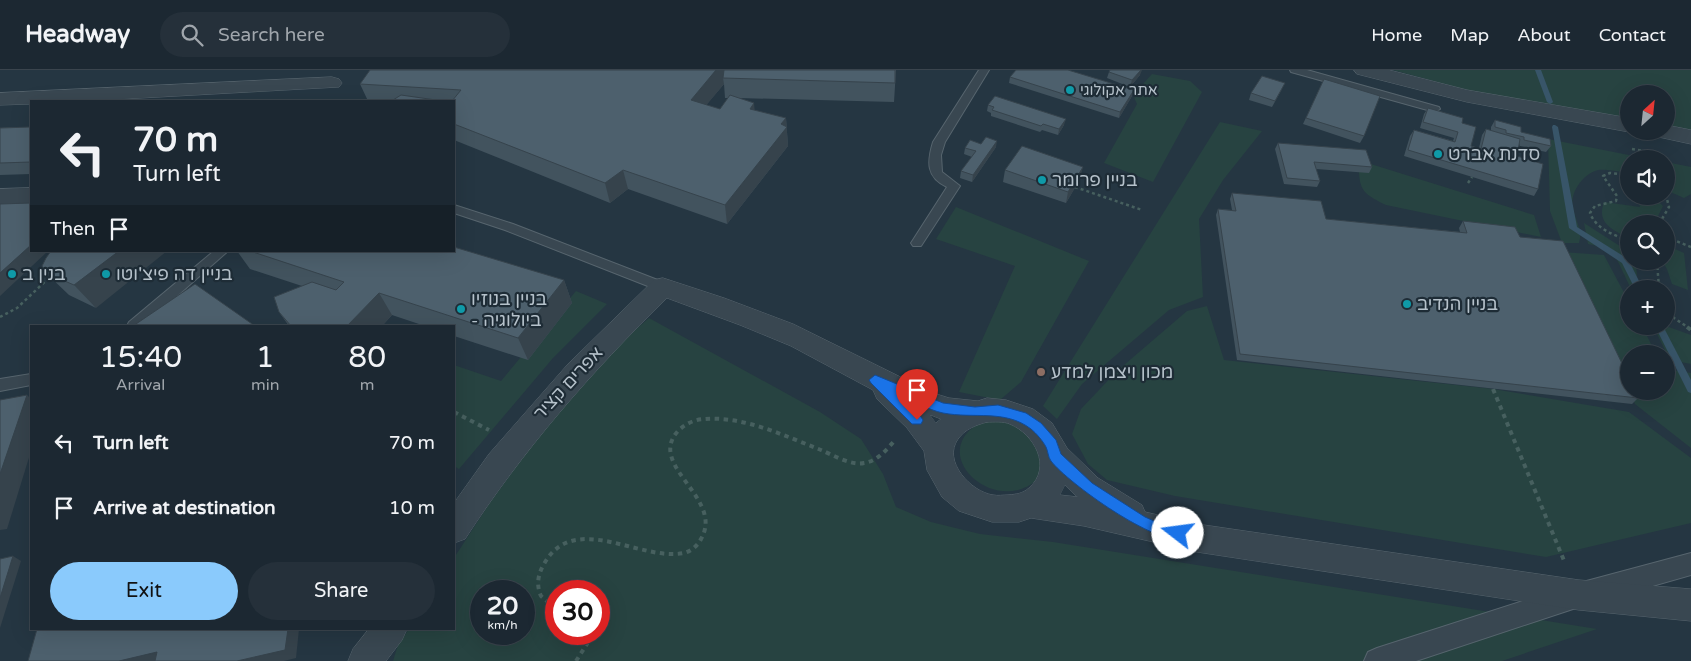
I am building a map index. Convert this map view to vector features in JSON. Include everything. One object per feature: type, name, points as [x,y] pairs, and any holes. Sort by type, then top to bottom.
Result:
[{"type":"street","points":[[1364,70],[1467,96],[1620,123]]},
{"type":"street","points":[[0,98],[332,83]]},
{"type":"street","points":[[1675,133],[1691,136]]},
{"type":"street","points":[[0,197],[30,196]]},
{"type":"street","points":[[663,287],[711,303],[802,340],[875,380],[942,408],[975,412],[998,410],[1021,417],[1037,427],[1051,444],[1056,457],[1055,476],[1048,490],[1038,500],[1019,508],[997,509],[974,504],[960,495],[947,482],[939,465],[938,448],[947,429],[958,419],[975,412]]},
{"type":"street","name":"אפרים קציר","points":[[455,528],[516,443],[571,378],[663,287]]},
{"type":"street","points":[[875,380],[913,416],[938,448]]},
{"type":"street","points":[[1056,457],[1087,487],[1140,521],[1160,529]]},
{"type":"street","points":[[1030,504],[1084,512],[1206,539],[1579,596],[1648,600],[1691,605]]},
{"type":"street","points":[[1377,661],[1579,596],[1691,564]]},
{"type":"street","points":[[364,661],[389,630]]},
{"type":"lane","points":[[917,243],[954,186],[944,181],[936,173],[935,155],[940,142],[984,70]]},
{"type":"lane","points":[[1295,70],[1435,109]]},
{"type":"lane","points":[[455,209],[508,227],[663,287]]},
{"type":"lane","points":[[135,325],[221,252]]},
{"type":"lane","points":[[0,386],[30,380]]},
{"type":"path","points":[[1620,174],[1610,173],[1603,176],[1616,196],[1616,200],[1595,206],[1590,213],[1591,218],[1596,223],[1620,236]]},
{"type":"path","points":[[1468,182],[1472,177]]},
{"type":"path","points":[[1075,187],[1142,210]]},
{"type":"path","points":[[1675,241],[1691,247]]},
{"type":"path","points":[[0,317],[16,308],[58,270]]},
{"type":"path","points":[[1675,319],[1691,330]]},
{"type":"path","points":[[1492,388],[1579,596]]},
{"type":"path","points":[[455,412],[516,443]]},
{"type":"path","points":[[545,602],[541,599],[538,590],[538,578],[547,558],[555,549],[568,542],[593,539],[669,554],[684,553],[693,549],[701,540],[706,517],[702,506],[675,467],[671,457],[673,438],[686,423],[707,418],[738,423],[774,433],[857,464],[866,464],[875,461],[884,453],[913,416]]},
{"type":"path","points":[[576,661],[586,645]]},
{"type":"green space","points":[[1393,70],[1691,70],[1691,132],[1675,129],[1675,85],[1620,85],[1620,119],[1470,91]]},
{"type":"green space","points":[[1152,74],[1190,81],[1202,92],[1153,182],[1104,163],[1137,104],[1133,95]]},
{"type":"green space","points":[[1220,122],[1262,131],[1223,180],[1199,219],[1203,297],[1169,310],[1082,384],[1057,419],[1043,406]]},
{"type":"green space","points":[[1548,139],[1620,153],[1620,172],[1598,170],[1592,172],[1582,180],[1575,191],[1572,203],[1580,231],[1579,243],[1562,243],[1550,211]]},
{"type":"green space","points":[[1358,160],[1534,215],[1541,237],[1386,205],[1366,193],[1359,177]]},
{"type":"green space","points":[[1675,164],[1691,167],[1691,194],[1684,198],[1675,194]]},
{"type":"green space","points":[[1604,202],[1640,207],[1639,205],[1663,206],[1658,215],[1620,215],[1620,234],[1612,229],[1602,216]]},
{"type":"green space","points":[[956,207],[1089,261],[1021,382],[1000,400],[959,392],[1015,266],[936,239]]},
{"type":"green space","points":[[1584,223],[1620,246],[1620,266],[1612,249],[1588,244]]},
{"type":"green space","points":[[1675,249],[1684,253],[1688,290],[1675,285],[1675,280],[1671,280],[1667,270],[1675,270]]},
{"type":"green space","points":[[1562,252],[1604,255],[1620,285],[1620,335],[1646,335],[1652,345],[1620,345],[1620,372]]},
{"type":"green space","points":[[1622,270],[1637,270],[1637,280],[1627,280]]},
{"type":"green space","points":[[576,291],[607,304],[553,358],[459,469],[455,467],[455,365],[501,381]]},
{"type":"green space","points":[[1207,306],[1224,360],[1493,389],[1629,412],[1691,458],[1691,523],[1546,557],[1175,496],[1107,480],[1088,464],[1072,434],[1081,409],[1117,371],[1187,311]]},
{"type":"green space","points":[[649,318],[820,412],[861,439],[883,474],[896,507],[931,522],[980,534],[1053,542],[1597,629],[1502,661],[393,661],[398,645],[408,630],[455,630],[455,556],[489,504],[557,410],[626,338]]},
{"type":"green space","points":[[1675,329],[1691,335],[1691,364],[1675,361],[1675,345],[1662,345],[1658,335],[1675,335]]},
{"type":"green space","points":[[1675,370],[1691,373],[1691,448],[1635,404],[1633,400],[1675,400]]},
{"type":"green space","points":[[986,420],[1014,421],[1042,445],[1039,478],[1021,489],[1002,491],[985,486],[971,476],[962,462],[960,447],[967,433]]},
{"type":"building","points":[[370,70],[716,70],[691,100],[720,109],[730,95],[754,103],[750,109],[786,118],[781,124],[787,127],[725,205],[623,170],[605,183],[455,124],[455,100],[453,100],[461,90],[360,84]]},
{"type":"building","points":[[724,70],[895,70],[895,83],[723,78]]},
{"type":"building","name":"אתר אקולוגי","points":[[1016,70],[1068,70],[1134,90],[1120,112],[1010,77]]},
{"type":"building","points":[[1110,70],[1141,70],[1132,80],[1109,72]]},
{"type":"building","points":[[1262,76],[1285,83],[1275,101],[1251,93]]},
{"type":"building","points":[[1324,79],[1380,96],[1364,136],[1306,118]]},
{"type":"building","points":[[401,95],[436,100],[393,100]]},
{"type":"building","points":[[995,96],[1066,119],[1059,129],[1043,124],[1041,126],[992,110],[994,107],[988,105]]},
{"type":"building","name":"סדנת אברט","points":[[1428,108],[1463,118],[1462,123],[1476,127],[1471,146],[1481,149],[1486,129],[1520,139],[1517,156],[1543,164],[1538,189],[1408,150],[1414,130],[1455,142],[1458,132],[1423,122]]},
{"type":"building","points":[[1495,120],[1521,127],[1521,132],[1550,139],[1551,146],[1524,140],[1524,137],[1506,133],[1506,130],[1495,127]]},
{"type":"building","points":[[30,127],[30,162],[0,163],[0,128]]},
{"type":"building","points":[[986,137],[997,141],[973,175],[961,171],[976,151],[965,148],[970,140],[981,144]]},
{"type":"building","points":[[1278,143],[1366,150],[1372,167],[1314,162],[1320,181],[1287,178]]},
{"type":"building","points":[[1022,146],[1083,167],[1068,192],[1005,170]]},
{"type":"building","name":"בניין הנדיב","points":[[1232,193],[1321,201],[1326,219],[1467,233],[1463,221],[1515,227],[1520,237],[1563,241],[1620,359],[1620,396],[1240,354],[1218,209],[1236,211]]},
{"type":"building","name":"בנין ב","points":[[30,203],[30,246],[0,273],[0,204]]},
{"type":"building","name":"בניין בנוזיו - ביולוגיה","points":[[455,247],[564,280],[518,338],[379,293],[348,325],[290,325],[279,312],[274,297],[312,282],[336,290],[344,282],[253,252],[455,252]]},
{"type":"building","points":[[50,252],[118,252],[74,285],[46,273],[42,266]]},
{"type":"building","points":[[195,284],[254,325],[134,325]]},
{"type":"building","points":[[27,395],[0,474],[0,400]]},
{"type":"building","points":[[13,556],[0,598],[0,559]]},
{"type":"building","points":[[37,630],[288,630],[285,650],[237,661],[155,661],[157,652],[119,661],[28,661]]},
{"type":"waterway","points":[[1538,70],[1550,102]]},
{"type":"waterway","points":[[1555,127],[1573,228],[1625,261],[1634,280]]},
{"type":"waterway","points":[[1664,335],[1691,389]]},
{"type":"place","name":"אתר אקולוגי","points":[[1070,90]]},
{"type":"place","name":"סדנת אברט","points":[[1438,154]]},
{"type":"place","name":"בניין פרומר","points":[[1042,180]]},
{"type":"place","name":"בנין ב","points":[[12,274]]},
{"type":"place","name":"בניין דה פיצ'וטו","points":[[106,274]]},
{"type":"place","name":"בניין הנדיב","points":[[1407,304]]},
{"type":"place","name":"בניין בנוזיו - ביולוגיה","points":[[461,309]]},
{"type":"place","name":"מכון ויצמן למדע","points":[[1041,372]]},
{"type":"route","points":[[917,420],[875,380],[942,408],[975,412],[998,410],[1021,417],[1037,427],[1051,444],[1056,457],[1087,487],[1140,521],[1160,529],[1178,533]]}]
